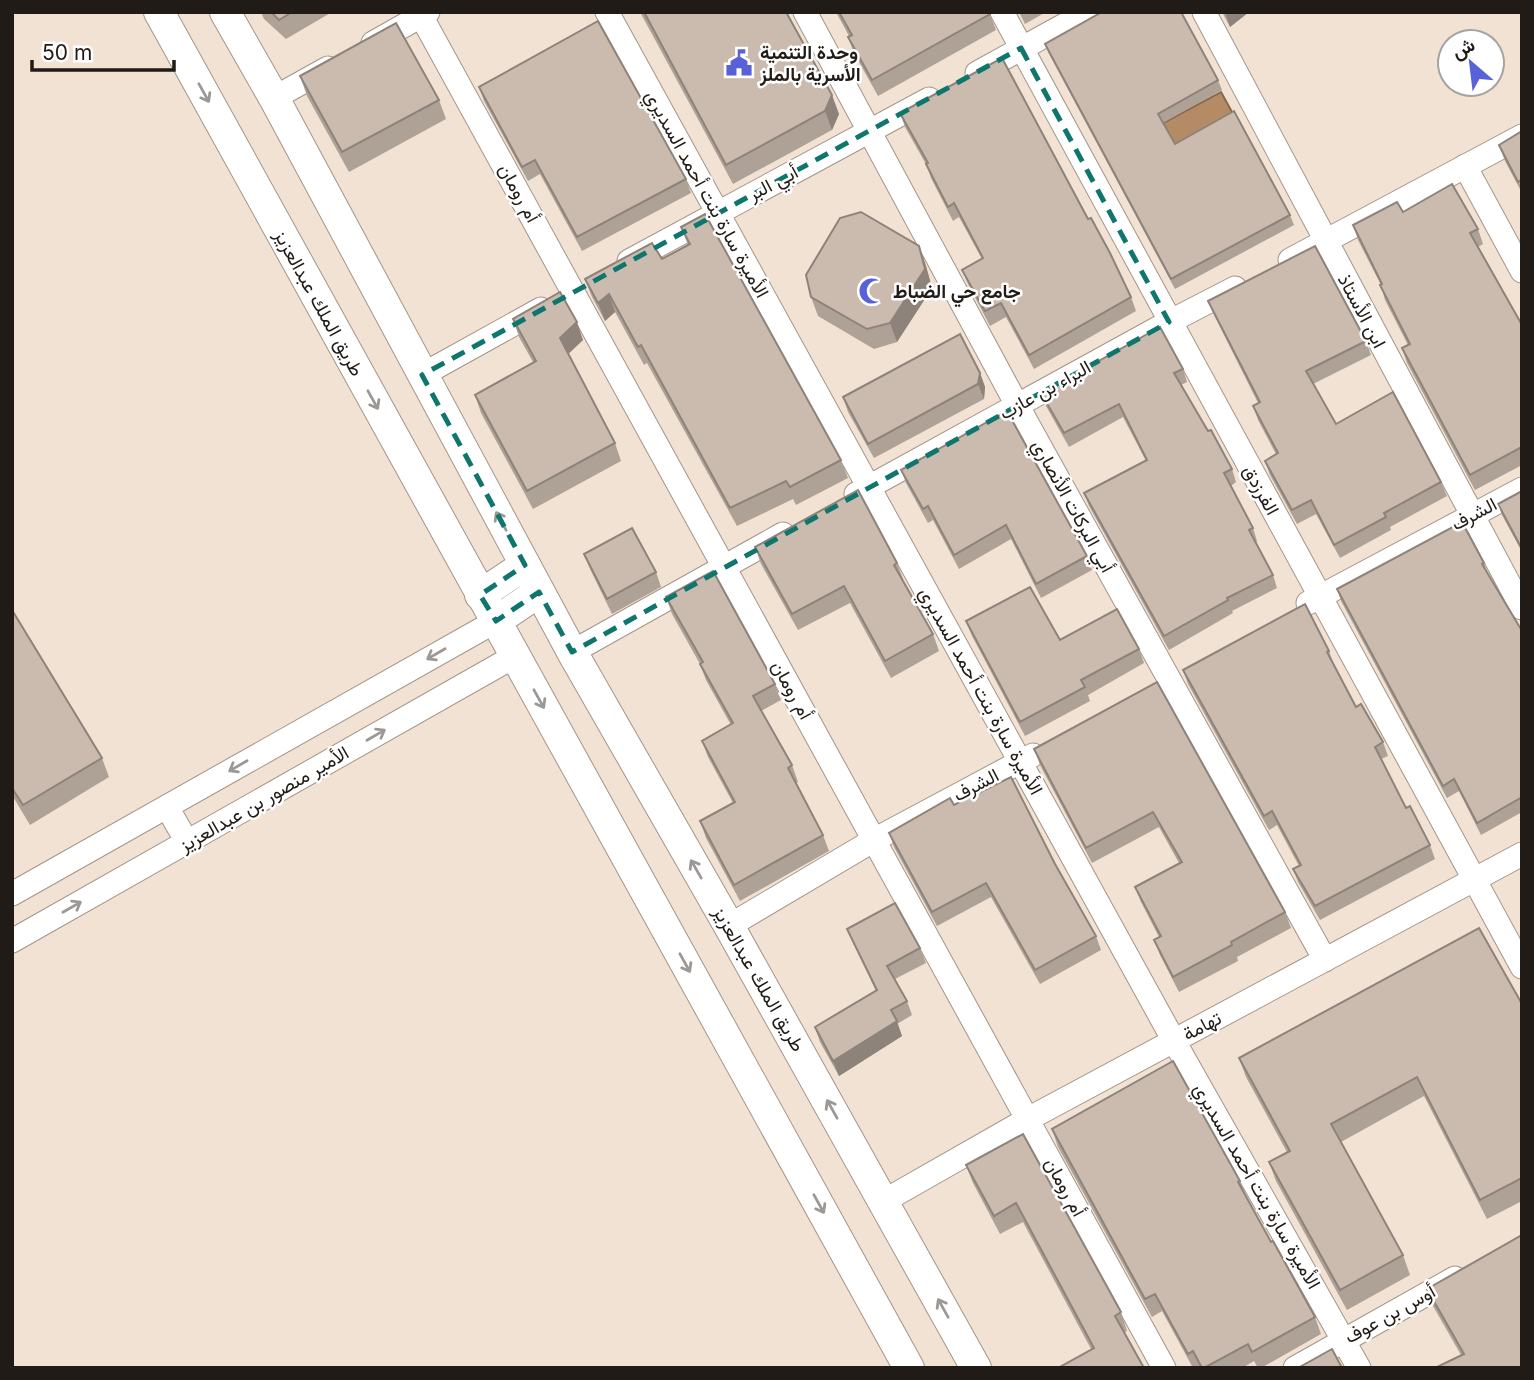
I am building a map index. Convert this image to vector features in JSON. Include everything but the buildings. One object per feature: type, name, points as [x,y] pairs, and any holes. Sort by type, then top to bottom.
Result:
[{"type":"main road","name":"طريق الملك عبدالعزيز","points":[[159,12],[909,1368]]},
{"type":"main road","name":"طريق الملك عبدالعزيز","points":[[225,12],[572,652],[976,1368]]},
{"type":"main road","points":[[480,594],[525,565]]},
{"type":"main road","points":[[496,621],[539,592]]},
{"type":"street","name":"الأميرة سارة بنت أحمد السديري","points":[[607,12],[1174,1041],[1359,1368]]},
{"type":"street","name":"أبي البركات الأنصاري","points":[[805,12],[1017,405],[1325,960]]},
{"type":"street","name":"الفرزدق","points":[[1002,12],[1522,967]]},
{"type":"street","name":"أبي البر","points":[[422,375],[1088,12]]},
{"type":"street","name":"ابن الأستاذ","points":[[1204,12],[1522,608]]},
{"type":"street","points":[[274,98],[423,14]]},
{"type":"street","name":"أم رومان","points":[[423,14],[1164,1368]]},
{"type":"street","name":"البراء بن عازب","points":[[832,507],[1169,321],[1325,242],[1522,136]]},
{"type":"street","points":[[1465,166],[1522,271]]},
{"type":"street","name":"الشرف","points":[[1284,616],[1522,489]]},
{"type":"street","points":[[572,652],[796,527]]},
{"type":"street","name":"الأمير منصور بن عبدالعزيز","points":[[12,894],[496,621]]},
{"type":"street","name":"الأمير منصور بن عبدالعزيز","points":[[12,941],[515,656]]},
{"type":"street","points":[[1146,692],[1192,667]]},
{"type":"street","name":"الشرف","points":[[729,926],[874,840],[1054,743]]},
{"type":"street","points":[[167,807],[187,842]]},
{"type":"street","name":"تهامة","points":[[884,1201],[1028,1119],[1522,854]]},
{"type":"street","name":"أوس بن عوف","points":[[1295,1368],[1474,1267]]},
{"type":"highlighted area","points":[[1021,48],[1169,322],[572,652],[539,592],[496,621],[480,595],[525,565],[422,375]]},
{"type":"shaded area","points":[[1221,92],[1237,121],[1179,152],[1163,123]]},
{"type":"place","name":"وحدة التنمية الأسرية بالملز","points":[[739,63]]},
{"type":"place","name":"جامع حي الضباط","points":[[872,291]]}]
